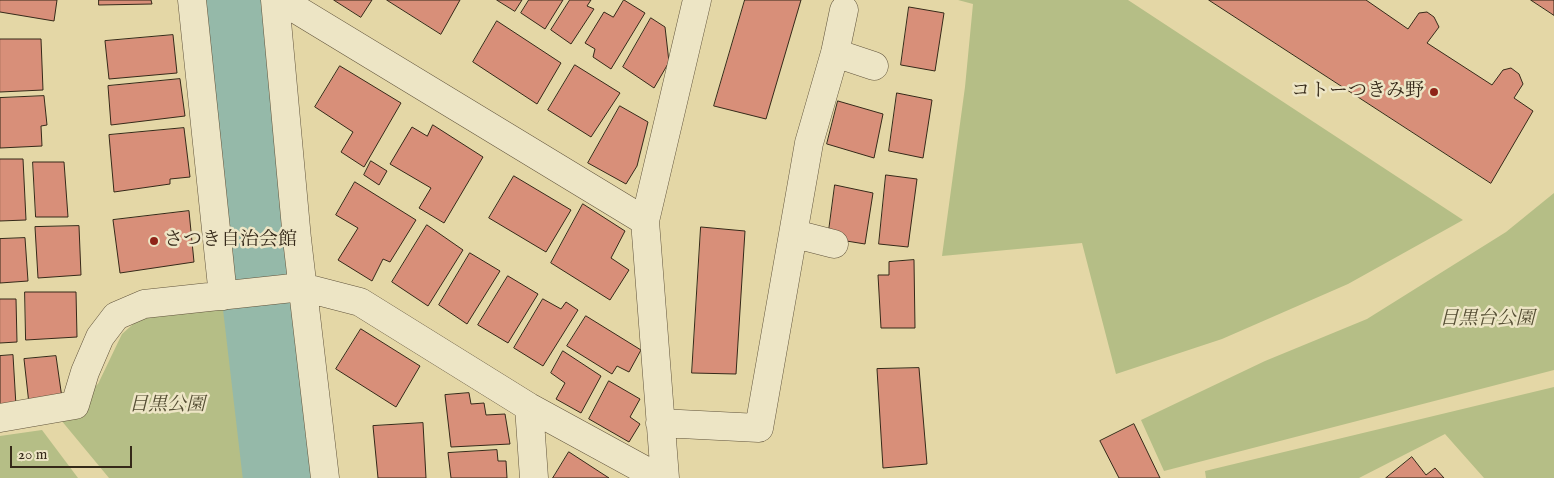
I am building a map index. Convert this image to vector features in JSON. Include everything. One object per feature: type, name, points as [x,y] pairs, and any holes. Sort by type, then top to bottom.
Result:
[{"type":"street","points":[[192,0],[231,296]]},
{"type":"street","points":[[275,0],[302,287],[325,478]]},
{"type":"street","points":[[281,0],[644,221]]},
{"type":"street","points":[[665,478],[644,221],[694,1]]},
{"type":"street","points":[[660,423],[759,428],[795,234],[809,143],[835,53],[844,10]]},
{"type":"street","points":[[835,53],[874,66]]},
{"type":"street","points":[[795,234],[834,244]]},
{"type":"street","points":[[0,418],[75,405],[85,372],[100,336],[116,316],[144,304],[302,287],[360,302],[529,407],[659,478]]},
{"type":"street","points":[[529,407],[534,478]]},
{"type":"green space","points":[[958,0],[1128,0],[1463,220],[1348,284],[1222,339],[1116,374],[1082,243],[942,256],[965,87],[973,4]]},
{"type":"green space","name":"目黒台公園","points":[[1554,193],[1554,370],[1164,471],[1141,420],[1265,361],[1367,319],[1506,232]]},
{"type":"green space","name":"目黒公園","points":[[228,302],[247,478],[109,478],[56,414],[98,384],[122,334],[149,310]]},
{"type":"green space","points":[[1554,387],[1554,478],[1484,478],[1445,434],[1359,478],[1206,478],[1205,471]]},
{"type":"green space","points":[[42,430],[78,478],[0,478],[0,436]]},
{"type":"building","points":[[0,0],[57,0],[54,21],[0,12]]},
{"type":"building","points":[[99,0],[151,0],[152,4],[99,5]]},
{"type":"building","points":[[334,0],[372,0],[361,17]]},
{"type":"building","points":[[387,0],[460,0],[441,34]]},
{"type":"building","points":[[497,0],[522,0],[515,11]]},
{"type":"building","points":[[529,0],[563,0],[545,29],[521,13]]},
{"type":"building","points":[[570,0],[591,0],[587,6],[594,9],[571,44],[551,30]]},
{"type":"building","points":[[624,0],[645,13],[611,69],[593,57],[595,49],[585,43],[604,12],[613,17]]},
{"type":"building","points":[[745,0],[801,0],[766,119],[714,106]]},
{"type":"building","name":"コトーつきみ野","points":[[1209,0],[1366,0],[1408,29],[1419,13],[1427,12],[1434,17],[1439,27],[1427,43],[1492,85],[1503,70],[1511,68],[1519,74],[1523,84],[1514,98],[1533,111],[1491,183]]},
{"type":"building","points":[[1531,0],[1554,0],[1554,15]]},
{"type":"building","points":[[909,7],[944,13],[935,71],[901,65]]},
{"type":"building","points":[[651,18],[665,27],[669,62],[654,88],[623,67]]},
{"type":"building","points":[[497,21],[561,63],[537,104],[473,62]]},
{"type":"building","points":[[173,35],[177,73],[109,79],[105,41]]},
{"type":"building","points":[[0,39],[41,39],[43,90],[0,92]]},
{"type":"building","points":[[575,65],[620,93],[591,137],[548,110]]},
{"type":"building","points":[[340,66],[401,103],[364,167],[341,152],[353,132],[315,107]]},
{"type":"building","points":[[180,79],[185,116],[111,125],[108,86]]},
{"type":"building","points":[[897,93],[932,100],[923,158],[889,151]]},
{"type":"building","points":[[44,96],[47,125],[41,126],[42,146],[0,148],[0,98]]},
{"type":"building","points":[[838,101],[883,114],[874,158],[827,144]]},
{"type":"building","points":[[620,106],[648,122],[637,166],[626,184],[588,163]]},
{"type":"building","points":[[433,125],[483,157],[444,223],[419,208],[431,188],[390,164],[412,127],[427,136]]},
{"type":"building","points":[[184,128],[190,177],[170,179],[170,184],[114,192],[109,135]]},
{"type":"building","points":[[0,159],[23,159],[26,220],[0,221]]},
{"type":"building","points":[[371,161],[387,171],[379,185],[364,175]]},
{"type":"building","points":[[33,162],[64,162],[68,217],[36,217]]},
{"type":"building","points":[[886,175],[917,179],[908,247],[879,244]]},
{"type":"building","points":[[514,176],[571,210],[546,252],[489,218]]},
{"type":"building","points":[[355,182],[416,220],[390,262],[383,259],[372,281],[338,260],[358,228],[336,215]]},
{"type":"building","points":[[835,185],[873,193],[865,244],[828,238]]},
{"type":"building","points":[[583,204],[625,231],[611,258],[629,270],[610,300],[551,263]]},
{"type":"building","name":"さつき自治会館","points":[[189,211],[194,262],[120,273],[113,220]]},
{"type":"building","points":[[427,225],[463,250],[428,306],[392,282]]},
{"type":"building","points":[[79,226],[81,275],[38,278],[35,227]]},
{"type":"building","points":[[701,227],[745,231],[736,374],[692,373]]},
{"type":"building","points":[[25,238],[28,281],[0,283],[0,239]]},
{"type":"building","points":[[470,253],[500,271],[467,324],[439,305]]},
{"type":"building","points":[[914,260],[915,328],[881,328],[878,275],[889,275],[889,262]]},
{"type":"building","points":[[508,276],[538,294],[508,343],[478,325]]},
{"type":"building","points":[[25,292],[76,292],[77,337],[26,340]]},
{"type":"building","points":[[0,299],[16,299],[17,342],[0,343]]},
{"type":"building","points":[[543,299],[561,309],[566,302],[578,310],[543,366],[514,348]]},
{"type":"building","points":[[586,316],[641,350],[629,372],[617,366],[612,374],[567,346]]},
{"type":"building","points":[[361,329],[420,366],[396,407],[336,369]]},
{"type":"building","points":[[563,351],[601,376],[581,413],[556,399],[565,383],[551,373]]},
{"type":"building","points":[[13,355],[16,406],[0,407],[0,356]]},
{"type":"building","points":[[56,356],[62,398],[29,404],[24,359]]},
{"type":"building","points":[[919,368],[927,464],[883,468],[877,369]]},
{"type":"building","points":[[609,381],[640,399],[630,417],[640,424],[629,442],[589,419]]},
{"type":"building","points":[[469,393],[471,404],[484,403],[486,415],[505,414],[510,444],[451,447],[445,395]]},
{"type":"building","points":[[423,423],[426,478],[378,478],[373,426]]},
{"type":"building","points":[[1134,424],[1160,478],[1119,478],[1100,441]]},
{"type":"building","points":[[497,450],[498,461],[506,461],[507,478],[451,478],[448,453]]},
{"type":"building","points":[[569,452],[609,478],[553,478]]},
{"type":"building","points":[[1412,457],[1426,475],[1435,468],[1444,478],[1386,478]]},
{"type":"waterway","points":[[224,0],[280,478]]},
{"type":"place","name":"コトーつきみ野","points":[[1434,92]]},
{"type":"place","name":"さつき自治会館","points":[[154,241]]}]
